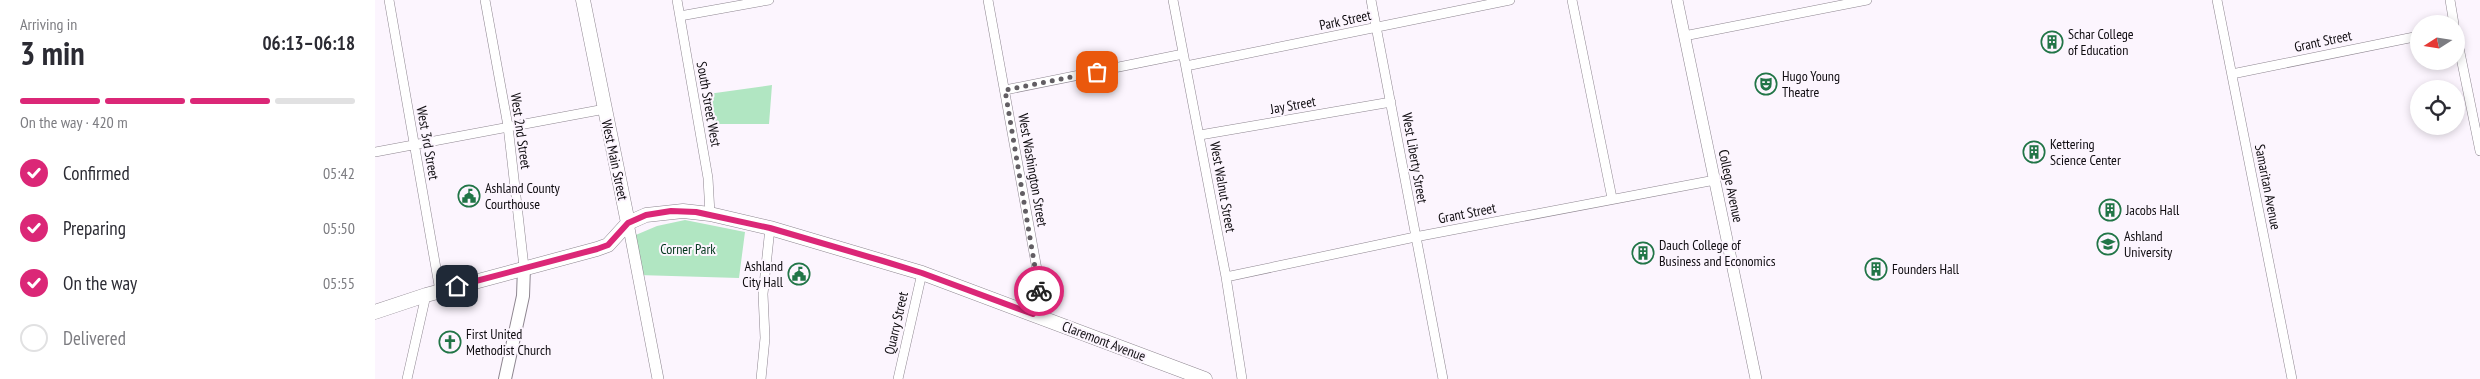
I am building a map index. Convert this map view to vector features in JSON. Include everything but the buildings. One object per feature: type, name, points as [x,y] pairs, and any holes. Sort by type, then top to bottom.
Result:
[{"type":"main road","name":"West Main Street","points":[[583,0],[628,223]]},
{"type":"main road","name":"Claremont Avenue","points":[[628,223],[646,215],[683,211],[710,214],[770,228],[922,273],[1205,379]]},
{"type":"main road","points":[[375,312],[523,267],[608,245],[628,223]]},
{"type":"main road","points":[[505,379],[523,296],[523,267]]},
{"type":"street","name":"West 3rd Street","points":[[389,0],[440,291]]},
{"type":"street","name":"West 2nd Street","points":[[485,0],[508,126],[523,267]]},
{"type":"street","name":"South Street West","points":[[677,0],[708,178],[710,214]]},
{"type":"street","points":[[680,16],[769,0]]},
{"type":"street","name":"West Washington Street","points":[[988,0],[1040,286],[1033,314]]},
{"type":"street","name":"West Walnut Street","points":[[1173,0],[1226,277],[1242,379]]},
{"type":"street","name":"West Liberty Street","points":[[1371,0],[1443,379]]},
{"type":"street","name":"Park Street","points":[[1186,66],[1510,0]]},
{"type":"street","points":[[1572,0],[1612,198]]},
{"type":"street","name":"College Avenue","points":[[1677,0],[1756,379]]},
{"type":"street","points":[[1684,36],[1867,0]]},
{"type":"street","name":"Samaritan Avenue","points":[[2217,0],[2292,379]]},
{"type":"street","points":[[2449,0],[2452,15]]},
{"type":"street","name":"Grant Street","points":[[2232,74],[2410,38]]},
{"type":"street","points":[[1005,90],[1183,54]]},
{"type":"street","points":[[2464,70],[2480,151]]},
{"type":"street","name":"Jay Street","points":[[1200,135],[1391,102]]},
{"type":"street","points":[[375,152],[605,108]]},
{"type":"street","name":"Grant Street","points":[[1226,277],[1415,237],[1612,198],[1715,180]]},
{"type":"street","name":"West Main Street","points":[[628,223],[658,379]]},
{"type":"street","points":[[761,379],[765,338],[763,294],[770,228]]},
{"type":"street","name":"Quarry Street","points":[[898,379],[922,273]]},
{"type":"street","points":[[407,379],[426,295]]},
{"type":"green space","points":[[772,85],[769,124],[712,124],[708,94]]},
{"type":"green space","name":"Corner Park","points":[[685,220],[745,232],[739,278],[638,275],[631,237],[657,226]]},
{"type":"way so far","points":[[1039,291],[1040,286],[1005,90],[1097,72]]},
{"type":"place","name":"Schar College of Education","points":[[2052,42]]},
{"type":"place","name":"Hugo Young Theatre","points":[[1766,84]]},
{"type":"place","name":"Kettering Science Center","points":[[2034,152]]},
{"type":"place","name":"Ashland County Courthouse","points":[[469,196]]},
{"type":"place","name":"Jacobs Hall","points":[[2110,210]]},
{"type":"place","name":"Ashland University","points":[[2108,244]]},
{"type":"place","name":"Dauch College of Business and Economics","points":[[1643,253]]},
{"type":"place","name":"Founders Hall","points":[[1876,269]]},
{"type":"place","name":"Ashland City Hall","points":[[799,274]]},
{"type":"place","name":"First United Methodist Church","points":[[450,342]]},
{"type":"route","points":[[457,286],[523,267],[597,249],[608,245],[628,223],[646,215],[659,212],[683,211],[710,214],[770,228],[883,261],[922,273],[1033,314],[1039,291]]}]
